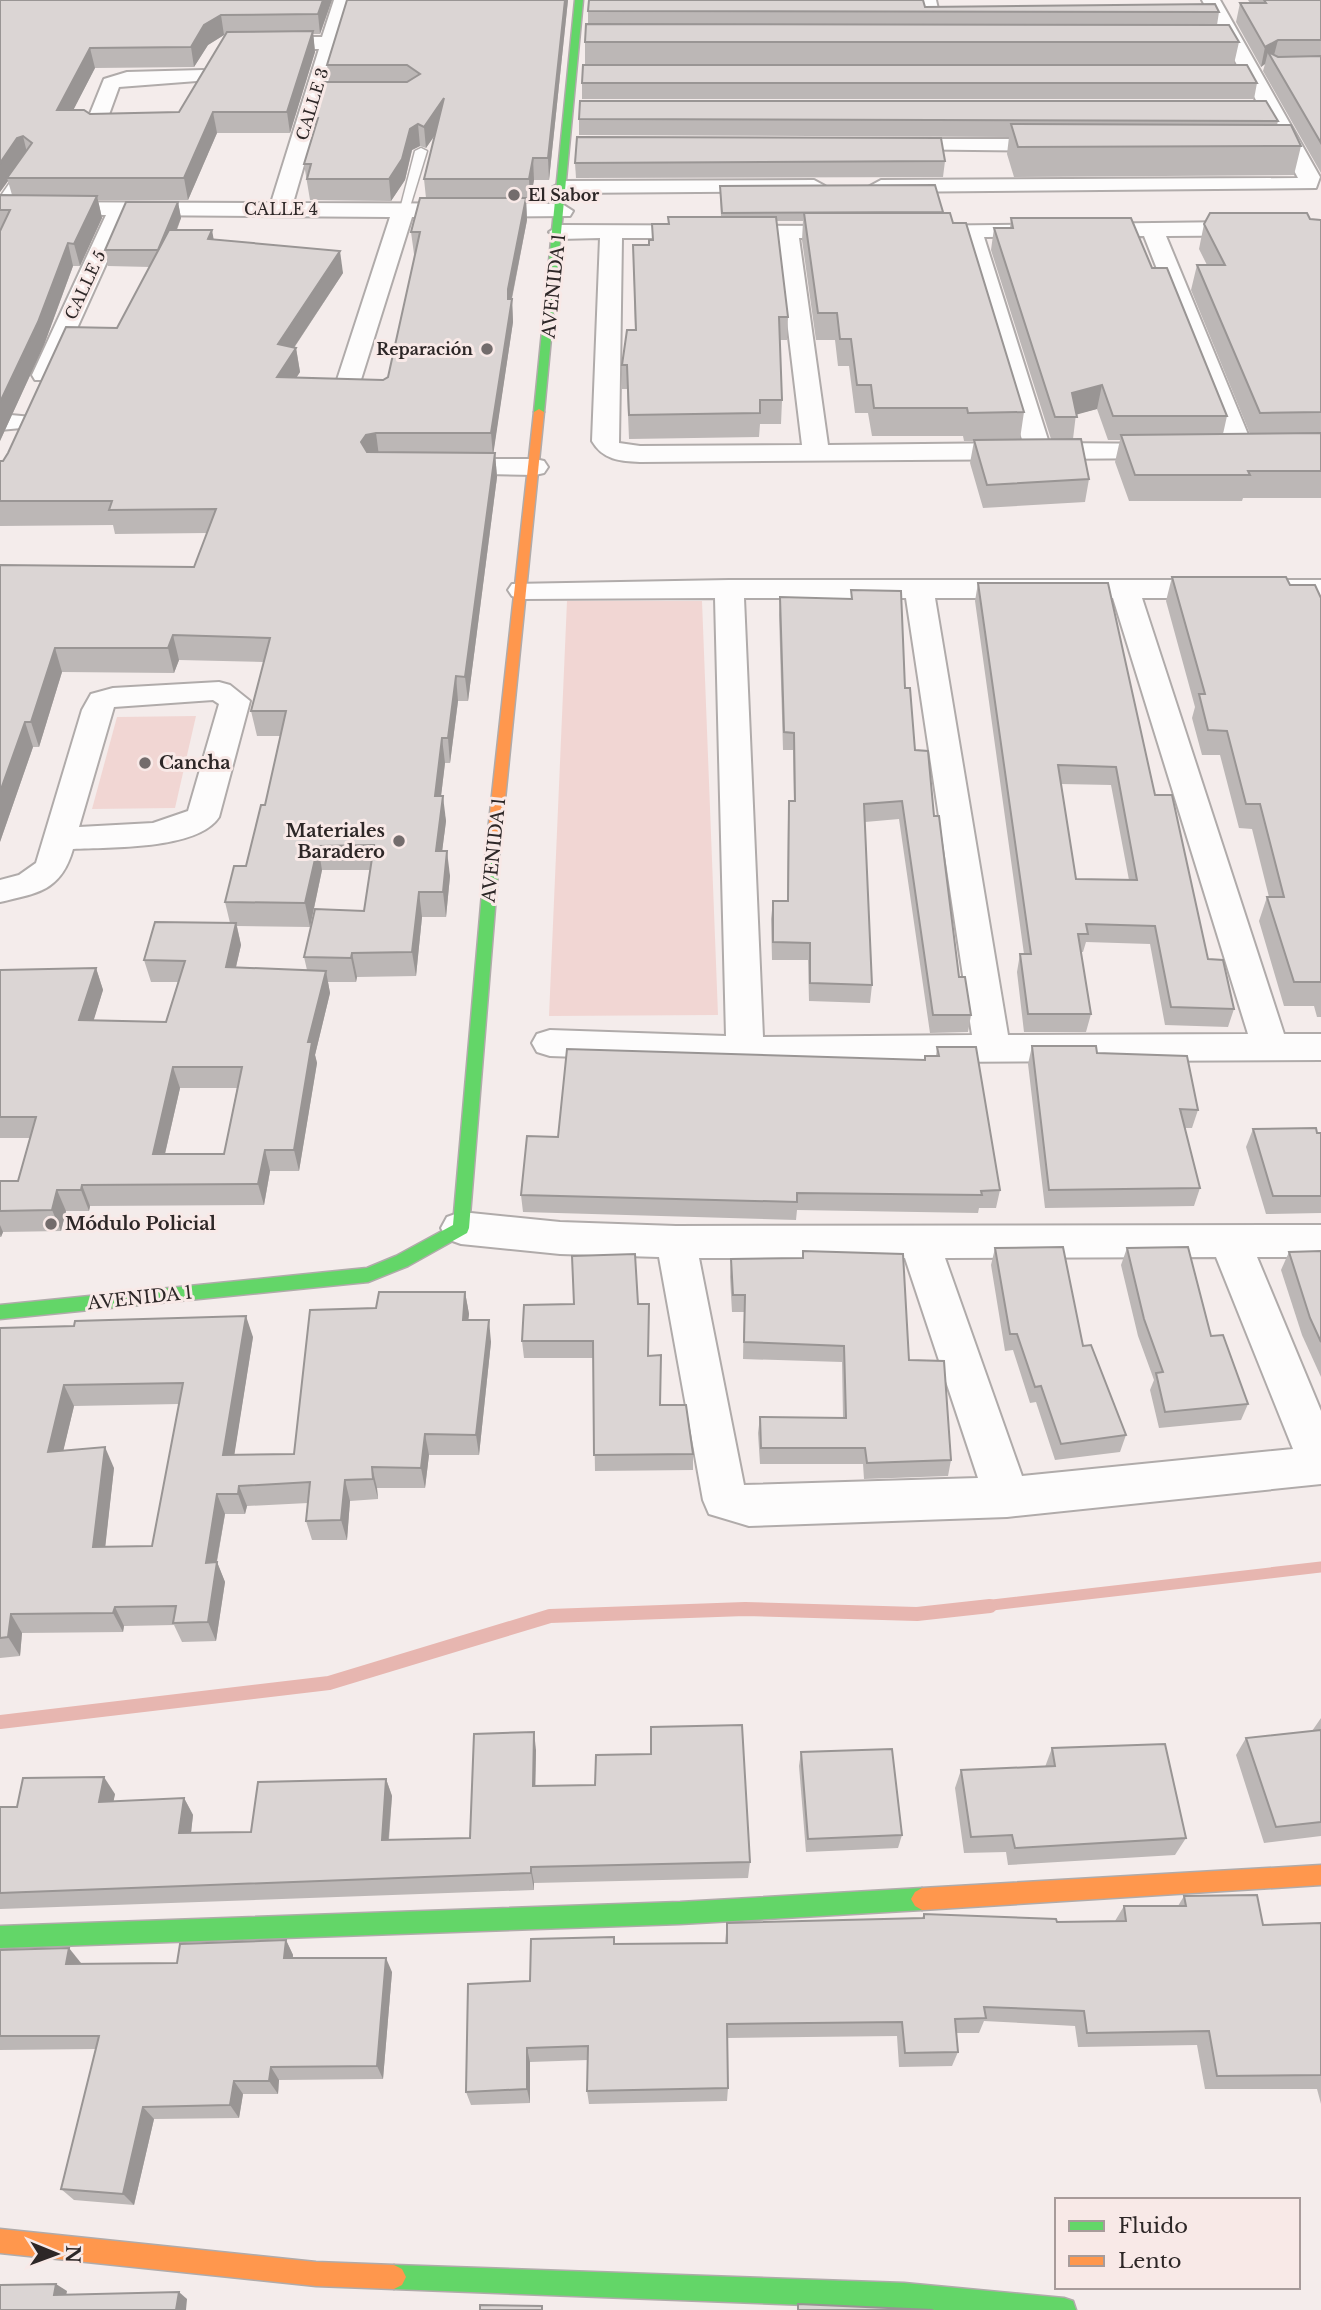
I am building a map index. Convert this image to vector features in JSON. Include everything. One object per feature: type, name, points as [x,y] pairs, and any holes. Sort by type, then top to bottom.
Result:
[{"type":"street","name":"CALLE 3","points":[[280,209],[343,0]]},
{"type":"street","points":[[1211,0],[1271,108],[1321,159]]},
{"type":"street","points":[[579,4],[600,8]]},
{"type":"street","name":"AVENIDA 1","points":[[0,1312],[368,1275],[402,1261],[461,1228],[472,1051],[564,187],[575,144],[579,107],[584,38],[579,4]]},
{"type":"street","points":[[924,6],[944,73]]},
{"type":"street","points":[[1206,39],[1233,40]]},
{"type":"street","points":[[242,43],[331,43]]},
{"type":"street","points":[[149,128],[95,126],[111,83],[127,78],[207,68],[192,99]]},
{"type":"street","points":[[1224,73],[1251,73]]},
{"type":"street","points":[[315,94],[342,94]]},
{"type":"street","points":[[1243,108],[1271,108]]},
{"type":"street","points":[[956,120],[971,186]]},
{"type":"street","points":[[1264,146],[1298,138]]},
{"type":"street","points":[[860,186],[1309,184],[1298,138]]},
{"type":"street","points":[[867,145],[1085,145]]},
{"type":"street","points":[[564,187],[832,186]]},
{"type":"street","name":"CALLE 4","points":[[0,207],[403,210],[561,222],[611,232],[1321,228]]},
{"type":"street","name":"CALLE 5","points":[[12,429],[120,209]]},
{"type":"street","points":[[347,386],[403,210]]},
{"type":"street","points":[[1153,230],[1241,449]]},
{"type":"street","points":[[787,231],[816,454]]},
{"type":"street","points":[[971,231],[1038,450]]},
{"type":"street","points":[[611,232],[605,441],[609,449],[640,454],[1187,450]]},
{"type":"street","points":[[1214,450],[1268,449]]},
{"type":"street","points":[[418,467],[534,467]]},
{"type":"street","points":[[729,589],[745,1050]]},
{"type":"street","points":[[919,589],[992,1048]]},
{"type":"street","points":[[1125,589],[1270,1047]]},
{"type":"street","points":[[522,590],[1321,589]]},
{"type":"street","points":[[0,891],[30,884],[51,868],[97,710],[102,701],[113,697],[219,691],[235,701],[203,817],[188,827],[167,831],[60,839]]},
{"type":"street","points":[[550,1043],[745,1050],[1321,1047]]},
{"type":"street","points":[[461,1228],[561,1238],[676,1242],[1321,1241]]},
{"type":"street","points":[[919,1241],[1007,1497]]},
{"type":"street","points":[[676,1242],[725,1500],[749,1506],[1007,1497],[1321,1464],[1230,1241]]},
{"type":"street","points":[[0,1937],[680,1913],[1321,1875]]},
{"type":"street","points":[[0,2241],[316,2274],[904,2295],[1065,2310]]},
{"type":"lane","points":[[403,210],[421,151]]},
{"type":"lane","points":[[0,207],[29,163]]},
{"type":"shaded area","points":[[567,601],[702,601],[718,1015],[549,1016]]},
{"type":"shaded area","name":"Cancha","points":[[196,716],[175,808],[92,809],[117,717]]},
{"type":"building","points":[[0,0],[323,0],[318,14],[221,15],[204,25],[191,47],[90,48],[57,110],[84,110],[90,114],[179,112],[227,32],[313,31],[287,112],[213,112],[184,178],[7,178],[32,143],[23,136],[17,138],[0,163]]},
{"type":"building","points":[[347,0],[565,0],[548,158],[533,158],[529,179],[424,179],[444,98],[424,127],[418,124],[410,129],[402,159],[389,179],[307,179],[311,164],[304,164],[318,118],[313,118],[316,112],[313,112],[322,82],[407,82],[420,74],[407,65],[327,65]]},
{"type":"building","points":[[589,0],[923,0],[925,7],[1215,4],[1219,12],[588,11]]},
{"type":"building","points":[[1264,0],[1321,0],[1321,40],[1278,40],[1265,47],[1240,3],[1266,3]]},
{"type":"building","points":[[586,24],[1229,25],[1239,42],[585,42]]},
{"type":"building","points":[[1268,52],[1278,57],[1321,56],[1321,143]]},
{"type":"building","points":[[583,65],[1247,65],[1257,83],[582,83]]},
{"type":"building","points":[[580,101],[1266,101],[1278,121],[579,119]]},
{"type":"building","points":[[1011,124],[1291,125],[1301,146],[1018,147]]},
{"type":"building","points":[[577,137],[941,138],[945,161],[575,163]]},
{"type":"building","points":[[935,185],[943,212],[722,213],[720,186]]},
{"type":"building","points":[[0,195],[97,196],[74,244],[68,243],[38,322],[0,402],[0,231],[10,210],[0,210]]},
{"type":"building","points":[[420,198],[526,198],[508,289],[508,299],[512,299],[491,433],[376,433],[366,435],[361,442],[367,452],[495,453],[465,677],[456,676],[448,738],[442,738],[435,796],[443,796],[436,851],[447,851],[443,892],[419,892],[412,952],[352,953],[351,958],[304,957],[315,909],[364,911],[374,845],[318,846],[305,903],[225,902],[234,866],[246,866],[261,805],[265,805],[286,711],[251,711],[270,638],[173,635],[168,648],[55,648],[31,722],[25,722],[0,792],[0,565],[194,567],[216,509],[109,510],[112,501],[0,501],[0,461],[3,461],[8,453],[66,327],[117,328],[169,230],[212,230],[208,239],[340,251],[278,344],[296,348],[277,377],[383,380],[388,377],[420,232],[411,232]]},
{"type":"building","points":[[126,202],[178,202],[158,250],[105,250]]},
{"type":"building","points":[[804,213],[950,213],[953,223],[966,223],[1024,412],[968,413],[967,408],[874,408],[871,385],[857,385],[851,339],[840,339],[837,313],[818,313]]},
{"type":"building","points":[[1210,213],[1307,213],[1310,219],[1321,220],[1321,412],[1260,413],[1197,265],[1225,265],[1204,224]]},
{"type":"building","points":[[668,217],[776,217],[788,317],[779,317],[782,400],[760,400],[760,413],[629,415],[627,365],[622,365],[627,330],[636,330],[633,245],[649,245],[649,240],[653,240],[652,224],[669,224]]},
{"type":"building","points":[[1011,218],[1131,218],[1152,268],[1167,268],[1227,416],[1113,416],[1102,385],[1072,393],[1077,417],[1055,417],[994,228],[1013,228]]},
{"type":"building","points":[[1321,433],[1321,471],[1248,471],[1250,475],[1135,475],[1121,435]]},
{"type":"building","points":[[1081,439],[1089,479],[987,485],[974,440]]},
{"type":"building","points":[[1172,577],[1286,577],[1290,585],[1315,585],[1321,598],[1321,982],[1294,982],[1267,897],[1284,897],[1260,804],[1246,804],[1227,731],[1208,730],[1199,694],[1205,694]]},
{"type":"building","points":[[978,583],[1108,583],[1155,795],[1172,795],[1208,959],[1223,960],[1234,1009],[1171,1007],[1155,926],[1086,924],[1088,934],[1078,934],[1091,1014],[1028,1014],[1020,954],[1031,954]],"holes":[[[1058,765],[1116,767],[1137,880],[1076,879]]]},
{"type":"building","points":[[851,590],[901,591],[905,688],[910,688],[915,750],[928,751],[934,816],[939,816],[959,977],[965,977],[971,1015],[933,1015],[902,801],[864,804],[872,985],[810,983],[810,943],[773,942],[773,901],[788,901],[789,801],[795,801],[794,733],[784,732],[780,597],[852,599]]},
{"type":"building","points":[[155,922],[236,923],[226,967],[326,971],[308,1042],[312,1042],[294,1150],[265,1150],[258,1184],[82,1185],[81,1190],[57,1190],[52,1210],[0,1211],[0,1181],[18,1181],[36,1117],[0,1117],[0,970],[96,968],[79,1020],[166,1022],[185,961],[144,960]],"holes":[[[173,1067],[242,1067],[224,1154],[153,1154]]]},
{"type":"building","points":[[1032,1046],[1096,1046],[1097,1053],[1187,1056],[1198,1110],[1180,1109],[1200,1188],[1049,1190]]},
{"type":"building","points":[[937,1047],[976,1047],[1000,1190],[981,1191],[982,1195],[797,1193],[797,1202],[521,1195],[527,1136],[558,1137],[567,1049],[925,1060],[925,1056],[939,1056]]},
{"type":"building","points":[[1316,1128],[1317,1133],[1321,1133],[1321,1196],[1273,1196],[1253,1129]]},
{"type":"building","points":[[1063,1247],[1083,1346],[1091,1345],[1126,1435],[1061,1444],[1041,1386],[1035,1387],[1017,1334],[1010,1334],[995,1248]]},
{"type":"building","points":[[1188,1247],[1211,1336],[1223,1335],[1248,1404],[1165,1412],[1156,1373],[1163,1372],[1144,1319],[1127,1248]]},
{"type":"building","points":[[803,1251],[903,1254],[909,1360],[944,1361],[951,1460],[867,1463],[865,1448],[761,1448],[760,1417],[846,1418],[844,1346],[744,1342],[745,1295],[733,1295],[731,1259],[803,1258]]},
{"type":"building","points":[[1321,1251],[1321,1342],[1310,1318],[1289,1252]]},
{"type":"building","points":[[635,1254],[638,1304],[649,1304],[648,1356],[661,1355],[660,1405],[686,1405],[693,1454],[594,1455],[593,1341],[522,1341],[524,1305],[574,1304],[572,1256]]},
{"type":"building","points":[[379,1292],[465,1292],[463,1320],[489,1320],[476,1435],[425,1434],[421,1468],[372,1467],[373,1479],[345,1480],[341,1520],[306,1521],[310,1482],[239,1486],[238,1494],[217,1494],[206,1563],[217,1562],[208,1622],[173,1623],[176,1606],[115,1607],[113,1613],[11,1614],[8,1637],[0,1638],[0,1328],[74,1326],[75,1321],[246,1316],[223,1455],[294,1454],[310,1310],[376,1308]],"holes":[[[183,1383],[152,1546],[93,1547],[105,1447],[48,1452],[64,1385]]]},
{"type":"building","points":[[742,1725],[750,1862],[531,1867],[531,1873],[0,1893],[0,1807],[17,1807],[23,1778],[104,1777],[99,1802],[184,1798],[179,1833],[251,1832],[258,1782],[386,1779],[382,1840],[470,1838],[474,1734],[534,1732],[533,1786],[595,1785],[596,1755],[651,1754],[651,1727]]},
{"type":"building","points":[[1321,1730],[1321,1822],[1276,1827],[1246,1738]]},
{"type":"building","points":[[1165,1744],[1186,1838],[1015,1848],[1012,1835],[971,1837],[961,1770],[1055,1766],[1052,1748]]},
{"type":"building","points":[[892,1749],[902,1835],[808,1839],[801,1752]]},
{"type":"building","points":[[1257,1895],[1263,1925],[1321,1923],[1321,2075],[1217,2076],[1209,2031],[1087,2033],[1084,2011],[984,2007],[986,2018],[955,2019],[958,2052],[905,2053],[902,2022],[727,2024],[728,2088],[587,2091],[588,2046],[527,2048],[527,2089],[466,2092],[468,1984],[530,1981],[531,1939],[614,1937],[614,1944],[727,1943],[727,1923],[924,1918],[924,1914],[1056,1919],[1057,1922],[1126,1921],[1124,1906],[1186,1906],[1184,1896]]},
{"type":"building","points":[[286,1940],[284,1958],[386,1958],[377,2066],[271,2067],[269,2081],[234,2081],[230,2105],[143,2107],[123,2194],[61,2189],[99,2036],[0,2036],[0,1950],[69,1948],[66,1964],[177,1963],[180,1944]]},
{"type":"building","points":[[56,2284],[54,2295],[179,2292],[176,2310],[0,2310],[0,2285]]},
{"type":"building","points":[[798,2304],[933,2310],[798,2310]]},
{"type":"building","points":[[480,2305],[542,2306],[542,2310],[480,2310]]},
{"type":"waterway","points":[[975,1607],[1321,1567]]},
{"type":"waterway","points":[[0,1722],[329,1683],[550,1616],[745,1609],[917,1614],[990,1606]]},
{"type":"traffic: fast","points":[[539,412],[579,0]]},
{"type":"traffic: fast","points":[[0,1312],[368,1275],[402,1261],[461,1228],[492,859]]},
{"type":"traffic: fast","points":[[0,1937],[680,1913],[922,1899]]},
{"type":"traffic: fast","points":[[394,2277],[904,2295],[1064,2310]]},
{"type":"traffic: slow","points":[[492,859],[539,412]]},
{"type":"traffic: slow","points":[[922,1899],[1321,1875]]},
{"type":"traffic: slow","points":[[0,2241],[316,2274],[394,2277]]},
{"type":"place","name":"El Sabor","points":[[514,195]]},
{"type":"place","name":"Reparación","points":[[487,349]]},
{"type":"place","name":"Cancha","points":[[145,763]]},
{"type":"place","name":"Materiales Baradero","points":[[399,841]]},
{"type":"place","name":"Módulo Policial","points":[[51,1224]]}]
